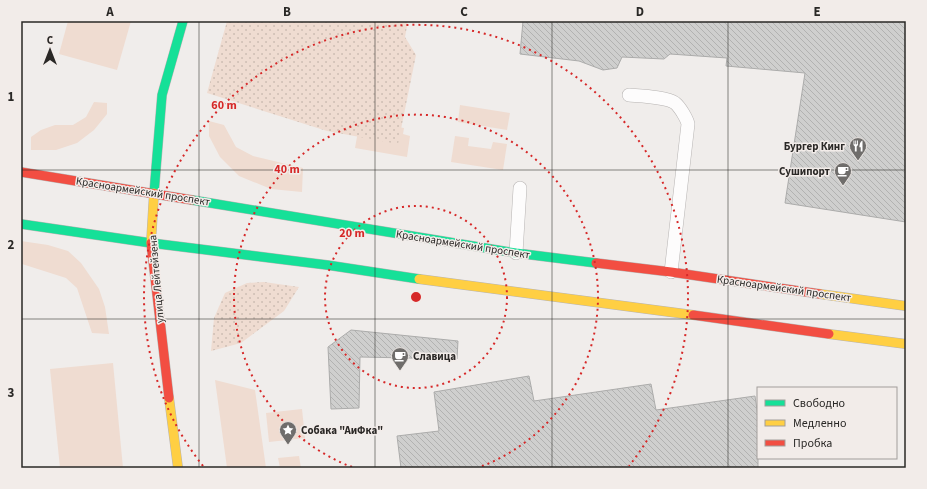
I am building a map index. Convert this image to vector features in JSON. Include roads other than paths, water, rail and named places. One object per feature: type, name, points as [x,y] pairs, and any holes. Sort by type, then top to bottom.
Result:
[{"type":"main road","name":"улица Лейтейзена","points":[[178,468],[163,357],[151,243],[162,95],[183,21]]},
{"type":"main road","name":"Красноармейский проспект","points":[[21,172],[516,253],[671,272],[906,306]]},
{"type":"main road","points":[[21,224],[151,243],[327,265],[405,277],[906,344]]},
{"type":"lane","points":[[629,95],[660,98],[675,103],[687,119],[688,124],[671,272]]},
{"type":"lane","points":[[516,253],[520,188]]},
{"type":"place","name":"Бургер Кинг","points":[[858,161]]},
{"type":"place","name":"Сушипорт","points":[[843,186]]},
{"type":"place","name":"Славица","points":[[400,371]]},
{"type":"place","name":"Собака \"АиФка\"","points":[[288,445]]}]
